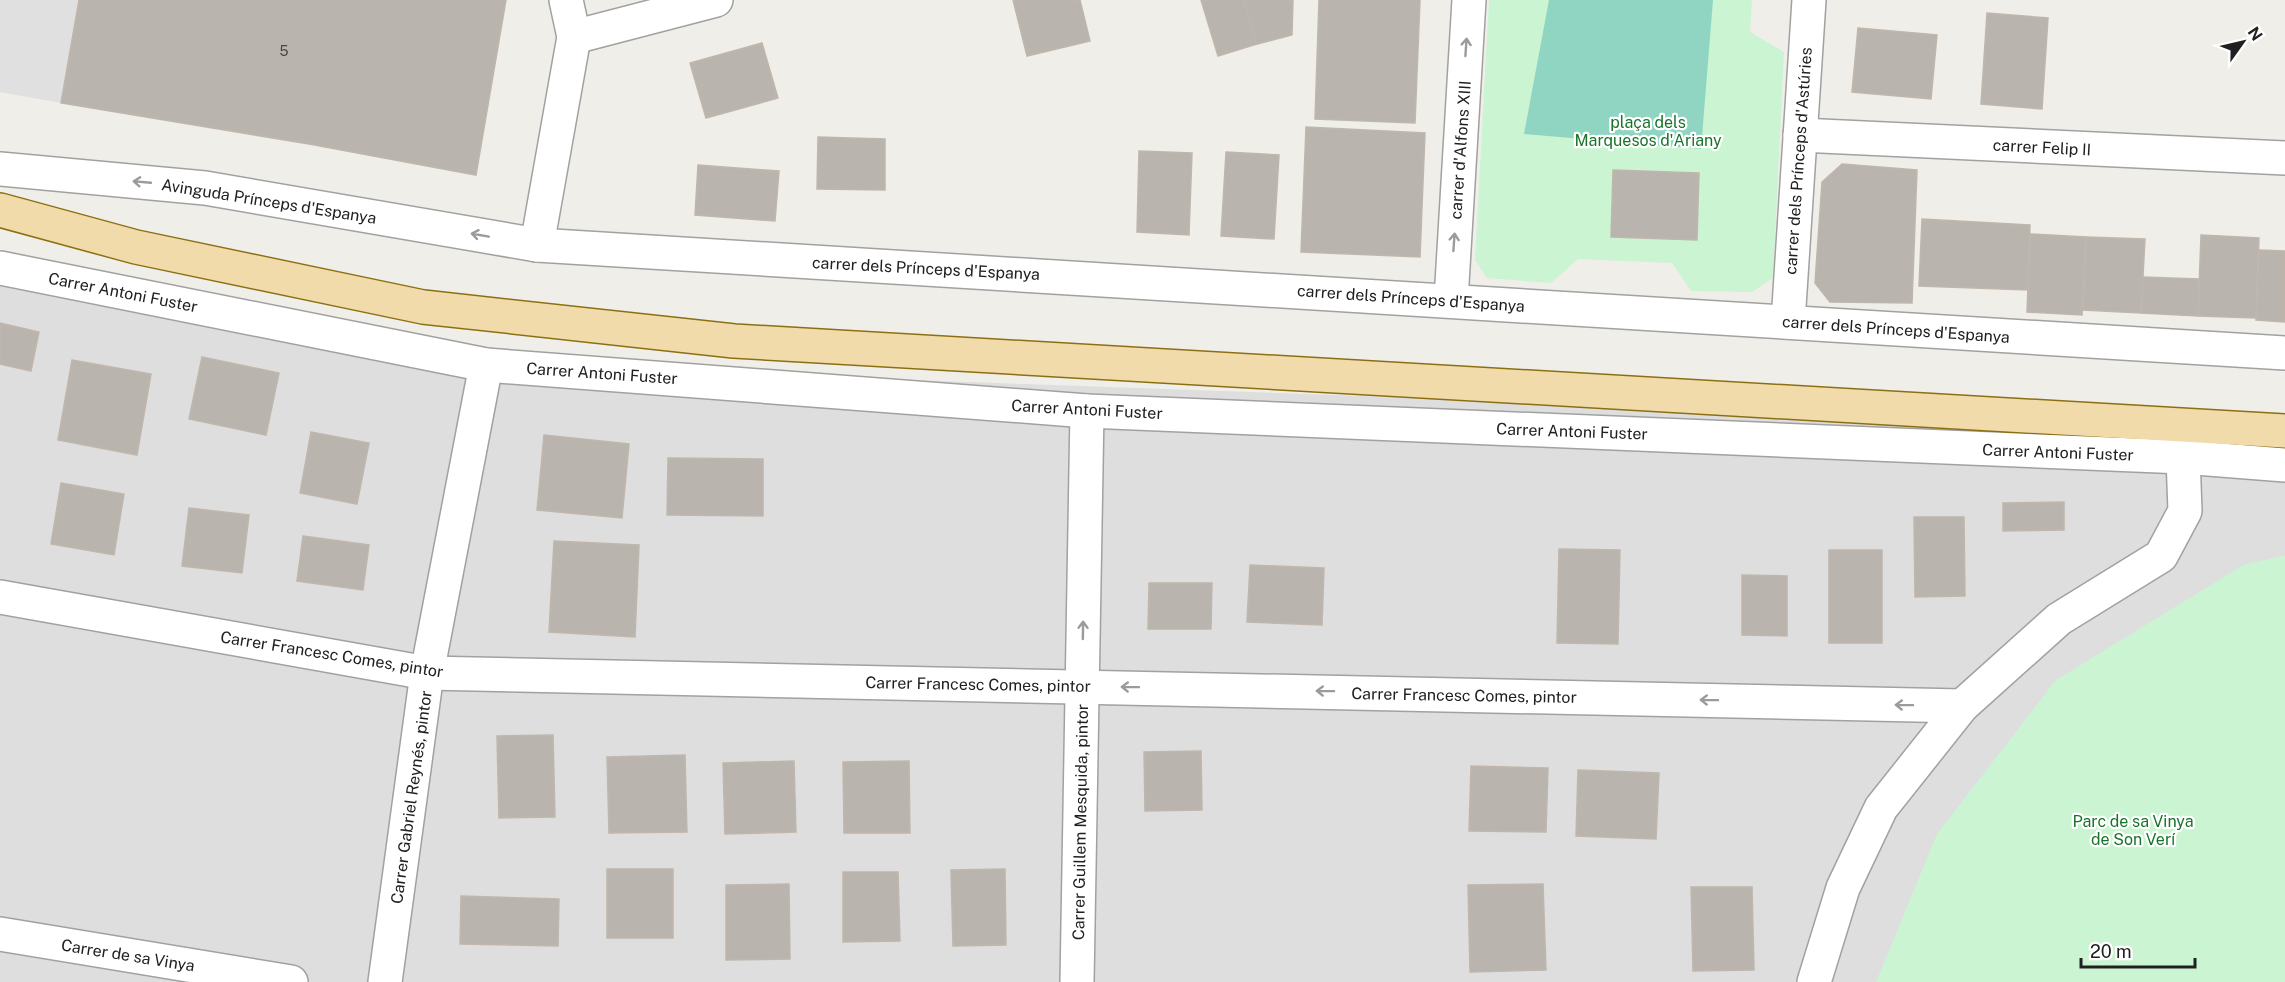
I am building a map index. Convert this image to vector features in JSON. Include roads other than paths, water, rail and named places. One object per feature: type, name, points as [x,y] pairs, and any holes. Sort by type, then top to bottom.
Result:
[{"type":"main road","points":[[0,187],[136,247]]},
{"type":"main road","points":[[0,210],[136,247],[423,307],[734,341],[2285,431]]},
{"type":"street","points":[[537,245],[574,38],[566,0]]},
{"type":"street","points":[[574,38],[717,0]]},
{"type":"street","name":"carrer d'Alfons XIII","points":[[1451,300],[1469,0]]},
{"type":"street","name":"carrer dels Prínceps d'Astúries","points":[[1788,322],[1809,0]]},
{"type":"street","name":"carrer Felip II","points":[[1800,135],[2285,158]]},
{"type":"street","name":"Avinguda Prínceps d'Espanya","points":[[0,169],[204,188],[537,245]]},
{"type":"street","name":"carrer dels Prínceps d'Espanya","points":[[537,245],[1451,300],[2285,354]]},
{"type":"street","name":"Carrer Antoni Fuster","points":[[0,268],[486,365],[1087,411],[2183,457],[2285,465]]},
{"type":"street","name":"Carrer Gabriel Reynés, pintor","points":[[386,982],[427,673],[486,365]]},
{"type":"street","name":"Carrer Guillem Mesquida, pintor","points":[[1077,982],[1087,411]]},
{"type":"street","points":[[1814,982],[1843,888],[1881,808],[1962,706],[2059,619],[2162,556],[2185,511],[2183,457]]},
{"type":"street","name":"Carrer Francesc Comes, pintor","points":[[0,597],[427,673],[1962,706]]},
{"type":"street","name":"Carrer de sa Vinya","points":[[0,934],[291,982]]},
{"type":"park label","name":"plaça dels Marquesos d'Ariany","points":[[1648,131]]},
{"type":"park label","name":"Parc de sa Vinya de Son Verí","points":[[2133,830]]}]
